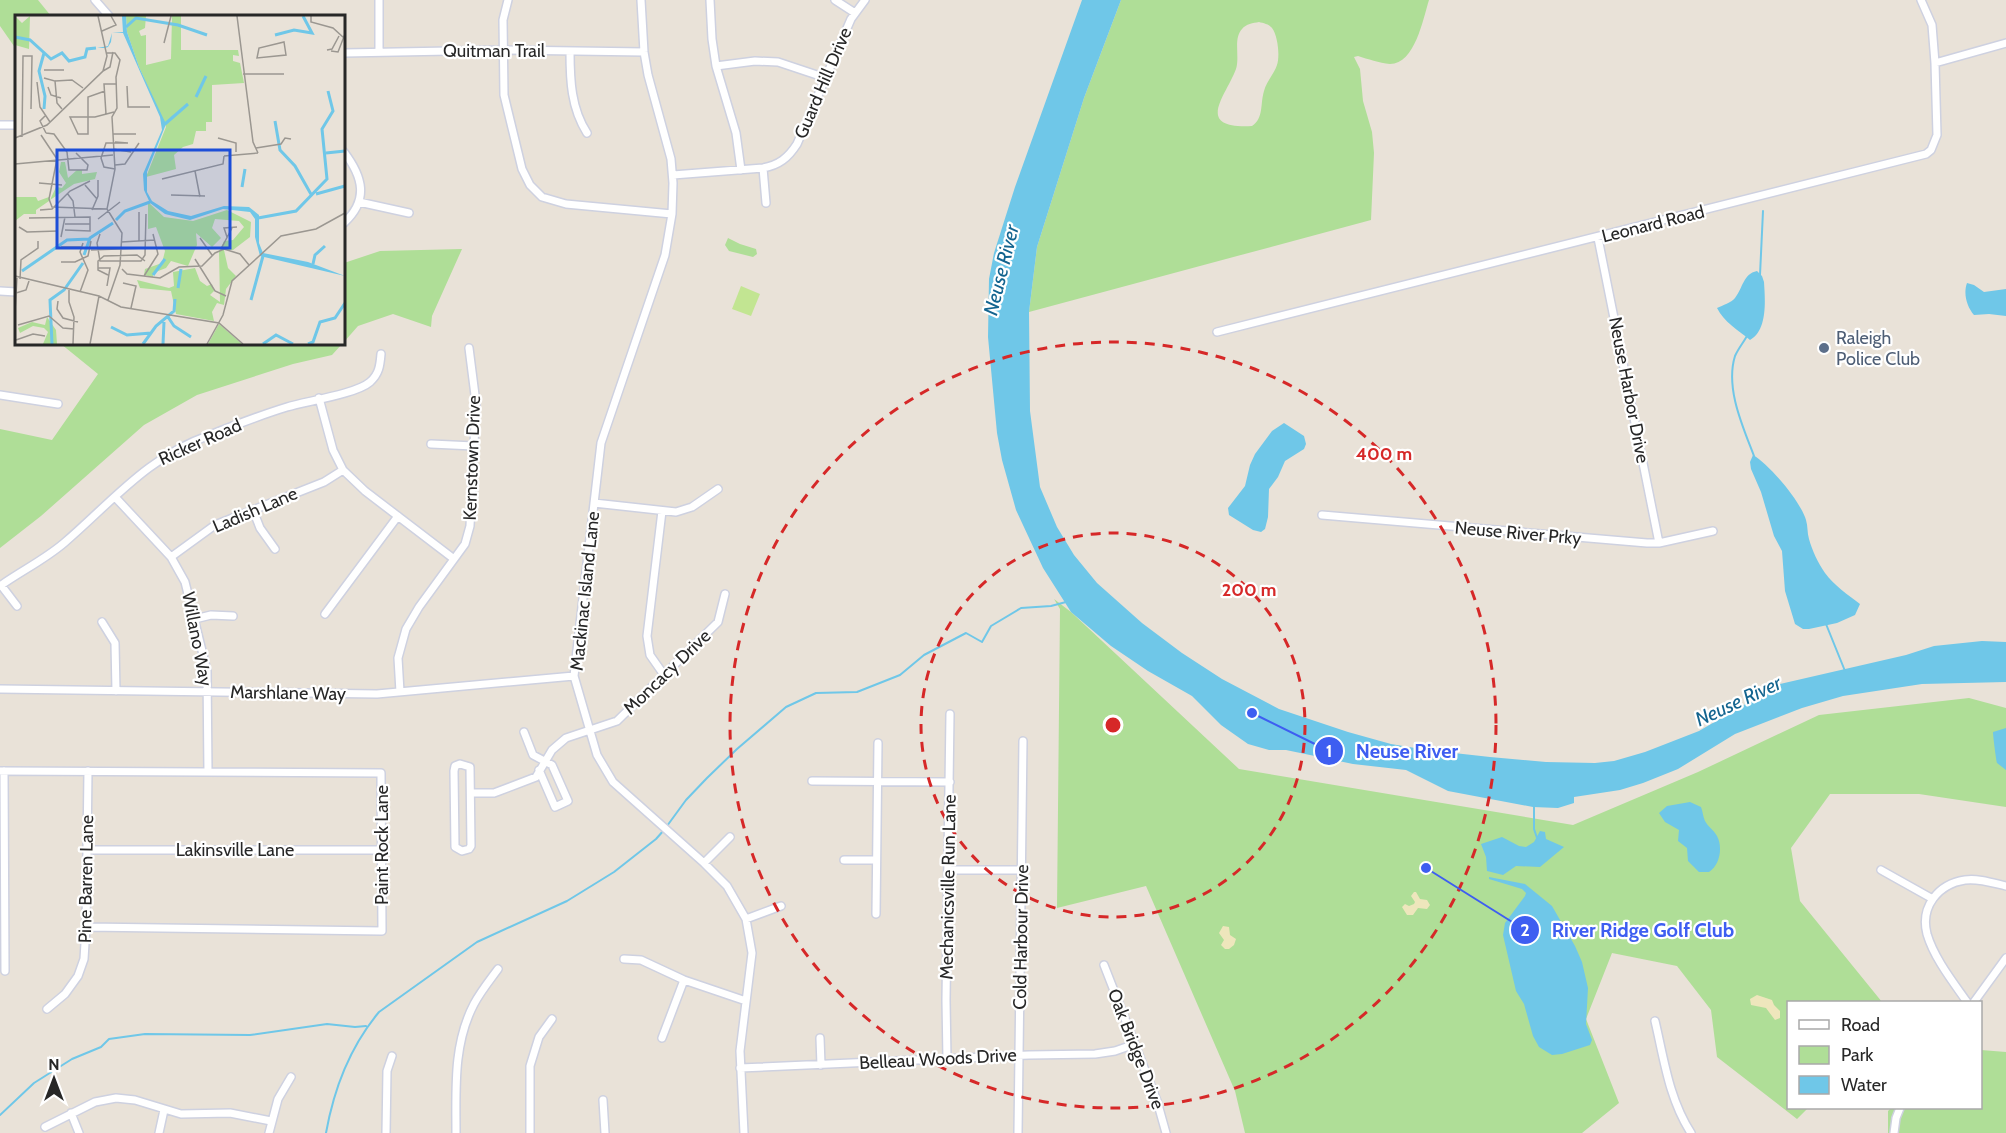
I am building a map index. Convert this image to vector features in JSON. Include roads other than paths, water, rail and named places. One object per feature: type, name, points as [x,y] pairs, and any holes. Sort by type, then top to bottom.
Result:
[{"type":"street","points":[[95,0],[108,15]]},
{"type":"street","points":[[379,0],[379,51]]},
{"type":"street","points":[[508,0],[502,50],[504,94],[525,178],[536,192],[551,201],[672,214]]},
{"type":"street","name":"Mackinac Island Lane","points":[[641,0],[644,52],[653,95],[668,144],[673,175],[672,214],[665,255],[605,428],[574,676],[600,763],[613,782],[727,886],[746,919],[752,953],[740,1041],[744,1133]]},
{"type":"street","points":[[710,0],[716,66],[736,133],[741,170]]},
{"type":"street","points":[[835,0],[855,13]]},
{"type":"street","name":"Guard Hill Drive","points":[[673,175],[763,168],[779,163],[792,152],[855,13],[865,0]]},
{"type":"street","name":"Leonard Road","points":[[1217,332],[1926,154],[1931,150],[1937,135],[1932,25],[1922,0]]},
{"type":"street","points":[[1935,63],[2006,43]]},
{"type":"street","name":"Quitman Trail","points":[[345,52],[502,50],[644,52]]},
{"type":"street","points":[[570,51],[572,94],[578,116],[587,133]]},
{"type":"street","points":[[716,66],[755,61],[778,62],[826,78]]},
{"type":"street","points":[[345,153],[353,164],[360,181],[359,202],[356,210],[345,222]]},
{"type":"street","points":[[763,168],[766,203]]},
{"type":"street","points":[[359,202],[409,213]]},
{"type":"street","name":"Neuse Harbor Drive","points":[[1598,238],[1659,543]]},
{"type":"street","points":[[0,291],[15,292]]},
{"type":"street","name":"Kernstown Drive","points":[[399,692],[399,658],[406,629],[465,544],[471,526],[476,403],[469,348]]},
{"type":"street","name":"Ricker Road","points":[[1,586],[36,565],[149,466],[171,452],[201,438],[286,407],[369,384],[379,372],[381,354]]},
{"type":"street","points":[[0,395],[58,404]]},
{"type":"street","points":[[319,398],[333,450],[343,470],[364,492],[454,559]]},
{"type":"street","points":[[431,444],[474,446]]},
{"type":"street","name":"Ladish Lane","points":[[171,557],[215,525],[324,482],[343,470]]},
{"type":"street","points":[[594,502],[676,512],[692,507],[718,489]]},
{"type":"street","name":"Willano Way","points":[[115,497],[171,557],[185,582],[207,671],[208,772]]},
{"type":"street","points":[[253,510],[260,528],[275,549]]},
{"type":"street","points":[[662,511],[647,636],[650,655],[664,675]]},
{"type":"street","name":"Neuse River Prky","points":[[1322,515],[1659,543],[1713,531]]},
{"type":"street","points":[[326,614],[398,516]]},
{"type":"street","points":[[1,586],[17,606]]},
{"type":"street","name":"Moncacy Drive","points":[[539,770],[558,744],[566,738],[617,721],[718,622],[725,594]]},
{"type":"street","points":[[195,619],[211,615],[233,616]]},
{"type":"street","points":[[102,622],[115,643],[116,691]]},
{"type":"street","name":"Marshlane Way","points":[[0,689],[377,694],[574,676]]},
{"type":"street","name":"Mechanicsville Run Lane","points":[[947,1059],[950,714]]},
{"type":"street","points":[[524,732],[532,755],[552,765],[568,801],[555,807],[539,770]]},
{"type":"street","name":"Cold Harbour Drive","points":[[1018,1133],[1023,741]]},
{"type":"street","points":[[876,914],[878,743]]},
{"type":"street","points":[[465,764],[470,767],[471,793],[471,846],[469,849],[459,850],[455,847],[455,766],[465,764]]},
{"type":"street","points":[[471,793],[494,793],[536,777],[539,770]]},
{"type":"street","points":[[2,771],[2,933],[5,970]]},
{"type":"street","name":"Paint Rock Lane","points":[[2,771],[381,773],[382,931],[87,927]]},
{"type":"street","name":"Pine Barren Lane","points":[[47,1009],[65,994],[78,976],[84,959],[87,927],[88,771]]},
{"type":"street","points":[[812,781],[950,782]]},
{"type":"street","points":[[704,863],[730,837]]},
{"type":"street","name":"Lakinsville Lane","points":[[87,850],[382,850]]},
{"type":"street","points":[[844,860],[876,860]]},
{"type":"street","points":[[949,870],[1022,870]]},
{"type":"street","points":[[1881,870],[1931,898]]},
{"type":"street","points":[[1965,1001],[1927,935],[1926,917],[1931,898],[1948,886],[1965,880],[2006,886]]},
{"type":"street","points":[[746,919],[781,906]]},
{"type":"street","points":[[1975,1001],[2006,958]]},
{"type":"street","points":[[624,959],[641,960],[684,980],[746,1001]]},
{"type":"street","name":"Oak Bridge Drive","points":[[1104,965],[1157,1101],[1166,1133]]},
{"type":"street","points":[[456,1133],[456,1074],[460,1041],[475,1002],[498,969]]},
{"type":"street","points":[[662,1038],[684,980]]},
{"type":"street","points":[[530,1133],[530,1066],[539,1037],[552,1019]]},
{"type":"street","points":[[1655,1021],[1673,1096],[1691,1133]]},
{"type":"street","points":[[820,1038],[821,1065]]},
{"type":"street","name":"Belleau Woods Drive","points":[[740,1068],[1105,1053],[1135,1044]]},
{"type":"street","points":[[386,1133],[387,1071],[393,1056]]},
{"type":"street","points":[[269,1133],[278,1099],[291,1077]]},
{"type":"street","points":[[45,1126],[95,1102],[116,1098],[135,1100],[164,1110],[190,1115],[242,1114],[271,1121]]},
{"type":"street","points":[[603,1100],[605,1133]]},
{"type":"street","points":[[1894,1133],[1900,1109]]},
{"type":"street","points":[[159,1133],[164,1110]]},
{"type":"street","points":[[71,1113],[79,1133]]},
{"type":"water","points":[[1082,0],[1121,0],[1084,98],[1037,247],[1029,312],[1030,411],[1040,487],[1057,527],[1074,555],[1097,583],[1142,623],[1182,653],[1222,679],[1279,709],[1348,732],[1391,744],[1427,750],[1546,762],[1595,763],[1614,761],[1645,752],[1699,731],[1780,684],[1906,655],[1934,646],[1982,641],[2006,642],[2006,682],[1922,684],[1843,696],[1802,708],[1735,734],[1678,769],[1643,783],[1620,790],[1574,797],[1574,803],[1558,808],[1533,807],[1448,791],[1406,770],[1353,764],[1286,750],[1269,750],[1248,744],[1221,725],[1192,696],[1148,671],[1111,646],[1071,612],[1043,568],[1016,510],[997,433],[988,337],[989,279],[994,253],[1015,187]]},
{"type":"water","points":[[1757,271],[1764,282],[1764,314],[1760,329],[1750,340],[1727,322],[1717,308],[1733,300],[1746,278]]},
{"type":"water","points":[[1967,283],[1984,292],[2006,289],[2006,316],[1974,315],[1966,300]]},
{"type":"water","points":[[1284,423],[1304,436],[1306,444],[1304,449],[1285,461],[1278,477],[1269,489],[1265,529],[1261,532],[1253,530],[1229,515],[1228,508],[1245,486],[1255,454],[1272,431]]},
{"type":"water","points":[[1753,455],[1775,475],[1798,504],[1806,520],[1812,548],[1822,569],[1837,586],[1860,604],[1855,615],[1837,623],[1809,629],[1803,629],[1795,624],[1785,591],[1782,551],[1774,536],[1761,492],[1751,469],[1750,462]]},
{"type":"water","points":[[2006,728],[2006,770],[1997,763],[1993,732]]},
{"type":"water","points":[[1690,802],[1701,807],[1705,821],[1719,840],[1718,860],[1709,872],[1699,872],[1688,861],[1687,848],[1678,841],[1679,830],[1665,822],[1659,813],[1667,806]]},
{"type":"water","points":[[1540,831],[1545,832],[1546,839],[1564,847],[1540,867],[1516,866],[1503,875],[1487,871],[1486,857],[1481,844],[1502,837],[1526,847],[1534,842]]},
{"type":"water","points":[[1489,877],[1525,884],[1552,906],[1582,962],[1588,988],[1586,1024],[1592,1040],[1590,1045],[1552,1055],[1539,1047],[1533,1036],[1524,1004],[1516,991],[1503,935],[1505,923],[1526,893],[1522,889],[1489,879]]},
{"type":"waterway","points":[[1760,275],[1763,211]]},
{"type":"waterway","points":[[1747,336],[1735,356],[1732,381],[1737,407],[1754,456]]},
{"type":"waterway","points":[[667,826],[686,800],[707,778],[786,707],[816,693],[857,692],[900,675],[924,655],[966,633],[982,642],[991,626],[1021,608],[1051,606],[1066,602]]},
{"type":"waterway","points":[[1826,624],[1845,671]]},
{"type":"waterway","points":[[1534,805],[1534,829],[1537,838]]},
{"type":"waterway","points":[[326,1133],[333,1100],[344,1069],[359,1040],[379,1012],[477,942],[567,901],[614,872],[664,830]]},
{"type":"waterway","points":[[0,1115],[34,1083],[72,1059],[101,1047],[109,1039],[145,1034],[250,1035],[327,1024],[366,1026]]},
{"type":"place","name":"Raleigh Police Club","points":[[1824,348]]},
{"type":"place","name":"Neuse River","points":[[1252,713]]},
{"type":"place","name":"River Ridge Golf Club","points":[[1426,868]]}]
